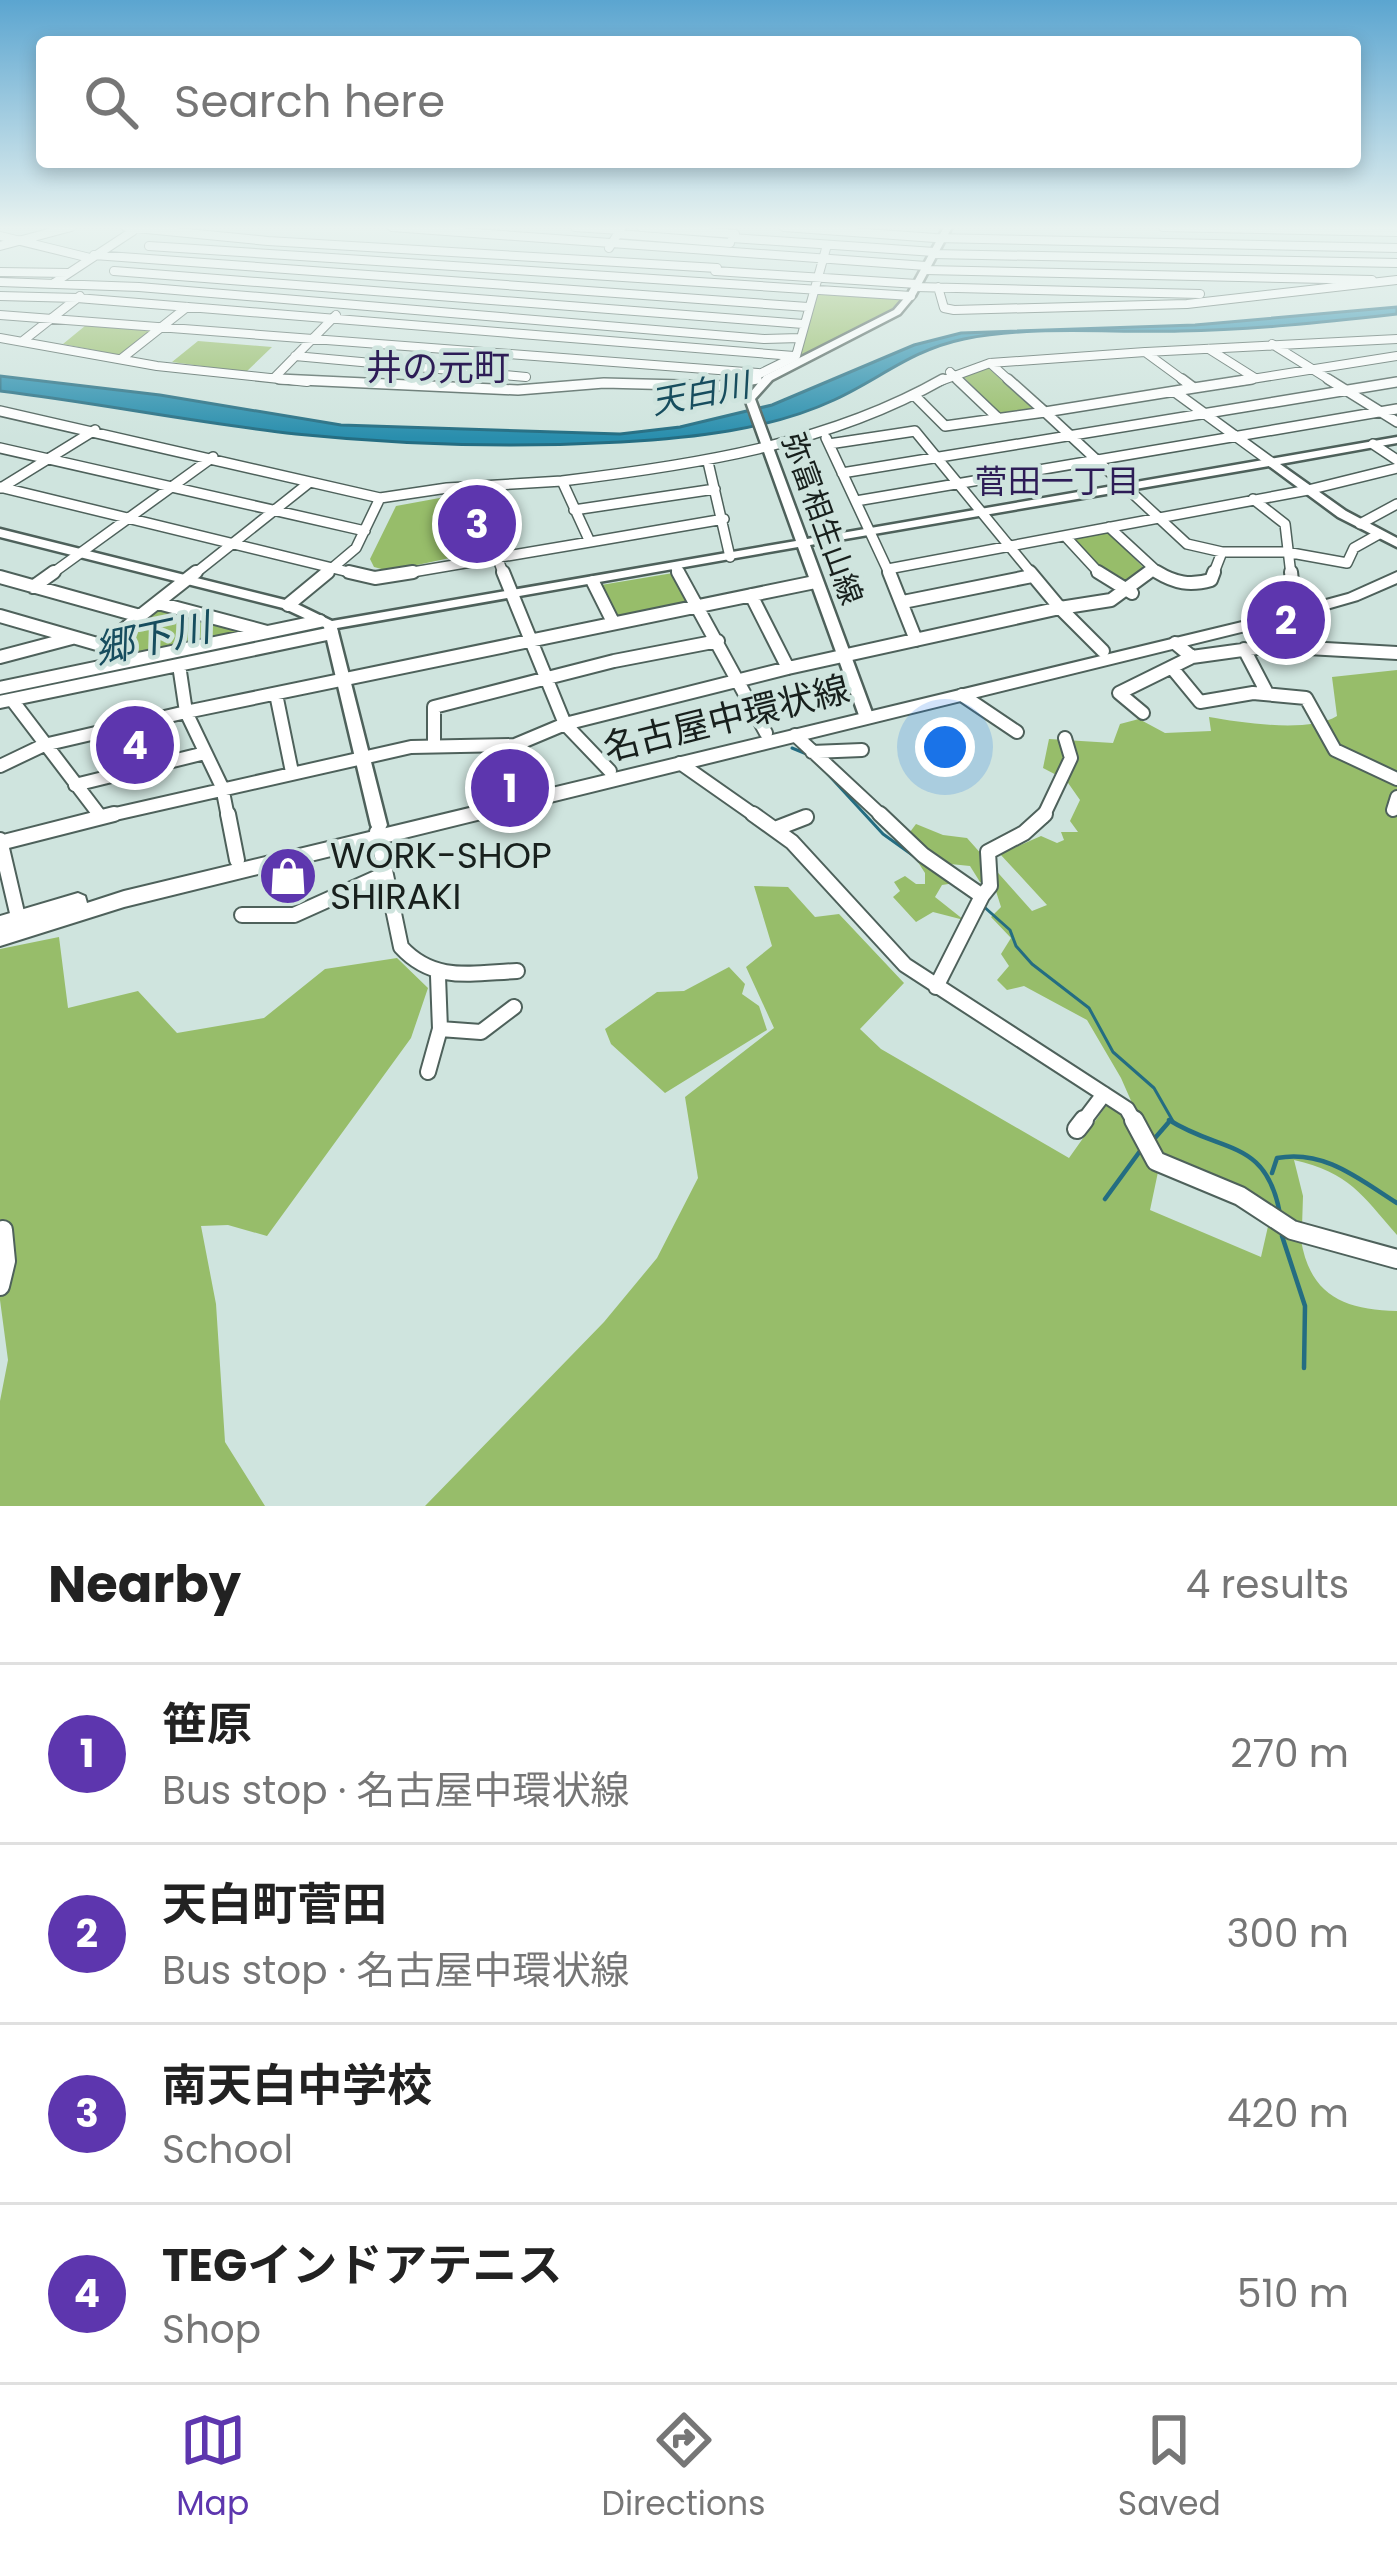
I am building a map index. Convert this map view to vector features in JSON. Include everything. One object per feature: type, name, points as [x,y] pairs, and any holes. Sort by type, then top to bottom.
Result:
[{"type":"main road","name":"名古屋中環状線","points":[[9,920],[237,860],[795,735],[1315,599],[1397,573]]},
{"type":"main road","name":"名古屋中環状線","points":[[0,938],[124,899],[610,771],[766,733],[962,695],[1353,597],[1397,573]]},
{"type":"street","points":[[49,297],[796,356]]},
{"type":"street","points":[[121,359],[198,297]]},
{"type":"street","points":[[245,297],[800,338]]},
{"type":"street","points":[[274,378],[354,297]]},
{"type":"street","points":[[381,386],[453,297]]},
{"type":"street","points":[[469,297],[803,324]]},
{"type":"street","points":[[518,390],[577,297]]},
{"type":"street","points":[[692,297],[808,307]]},
{"type":"street","points":[[0,338],[121,359],[381,386],[518,390],[592,383],[718,386],[765,374],[796,356],[812,297]]},
{"type":"street","name":"弥富相生山線","points":[[866,713],[751,399],[768,378],[897,312],[908,297]]},
{"type":"street","points":[[941,297],[944,308],[1146,306],[1243,297]]},
{"type":"street","points":[[1038,297],[1041,306]]},
{"type":"street","points":[[1143,297],[1146,306]]},
{"type":"street","points":[[24,340],[77,298]]},
{"type":"street","points":[[662,387],[703,298]]},
{"type":"street","points":[[0,315],[765,374]]},
{"type":"street","points":[[0,411],[380,498],[708,461],[823,433],[898,408],[950,372],[990,363],[1397,339]]},
{"type":"street","points":[[1272,344],[1397,422]]},
{"type":"street","points":[[1208,348],[1255,378]]},
{"type":"street","points":[[1145,352],[1194,388]]},
{"type":"street","points":[[295,356],[526,376]]},
{"type":"street","points":[[914,395],[945,426],[1397,356]]},
{"type":"street","points":[[990,363],[1187,544],[1222,552],[1286,552],[1346,563],[1354,548],[1379,533]]},
{"type":"street","points":[[950,372],[998,418]]},
{"type":"street","points":[[842,473],[1397,382]]},
{"type":"street","points":[[1175,392],[1308,490],[1397,543]]},
{"type":"street","points":[[856,501],[1397,409]]},
{"type":"street","points":[[1,488],[95,430]]},
{"type":"street","points":[[829,444],[915,431],[1032,576],[1103,651]]},
{"type":"street","points":[[823,433],[888,568],[916,640]]},
{"type":"street","points":[[0,688],[269,633],[676,568],[1397,440]]},
{"type":"street","points":[[1373,444],[1397,464]]},
{"type":"street","points":[[0,448],[365,531]]},
{"type":"street","points":[[33,586],[213,457]]},
{"type":"street","points":[[708,461],[730,556]]},
{"type":"street","points":[[888,568],[1308,490],[1397,464]]},
{"type":"street","points":[[562,481],[590,542]]},
{"type":"street","points":[[104,646],[310,482]]},
{"type":"street","points":[[1,488],[374,578],[724,519]]},
{"type":"street","points":[[574,510],[716,488]]},
{"type":"street","points":[[288,605],[337,568],[365,531],[380,498]]},
{"type":"street","points":[[1253,500],[1285,524],[1292,581],[1315,599]]},
{"type":"street","points":[[1360,524],[1397,503]]},
{"type":"street","points":[[1109,527],[1151,570],[1198,586],[1211,580],[1222,552]]},
{"type":"street","points":[[0,533],[288,605],[327,626],[401,947],[438,976],[518,971]]},
{"type":"street","points":[[1065,536],[1106,580],[1132,592]]},
{"type":"street","points":[[496,557],[565,724],[610,771]]},
{"type":"street","points":[[676,568],[766,733]]},
{"type":"street","points":[[9,920],[0,842],[361,758],[434,746],[515,745],[565,724],[788,668],[1060,608],[1110,604],[1132,592],[1151,570]]},
{"type":"street","points":[[903,602],[1032,576]]},
{"type":"street","points":[[2,580],[140,616]]},
{"type":"street","points":[[593,582],[613,622]]},
{"type":"street","points":[[0,766],[44,745],[186,712],[815,583]]},
{"type":"street","points":[[751,596],[788,668]]},
{"type":"street","points":[[158,603],[269,633]]},
{"type":"street","points":[[0,616],[115,646],[117,666]]},
{"type":"street","points":[[101,817],[6,701],[179,665],[327,626]]},
{"type":"street","points":[[0,657],[73,638]]},
{"type":"street","points":[[434,746],[434,707],[718,641]]},
{"type":"street","points":[[1175,643],[1192,657]]},
{"type":"street","points":[[1143,713],[1118,693],[1192,657],[1272,646],[1397,653]]},
{"type":"street","points":[[1244,649],[1267,694]]},
{"type":"street","points":[[179,665],[186,712],[222,787],[237,860]]},
{"type":"street","points":[[1172,668],[1200,702],[1267,694],[1306,698],[1342,756],[1397,778]]},
{"type":"street","points":[[276,694],[292,772]]},
{"type":"street","points":[[962,695],[1017,732]]},
{"type":"street","points":[[795,735],[923,855],[982,896]]},
{"type":"street","points":[[936,987],[990,886],[988,852],[1034,827],[1053,802],[1057,778],[1070,758],[1065,738]]},
{"type":"street","points":[[812,752],[862,750]]},
{"type":"street","points":[[75,784],[206,753]]},
{"type":"street","points":[[680,763],[806,856],[888,950],[1136,1120],[1146,1152],[1156,1161],[1240,1196],[1292,1230],[1397,1259]]},
{"type":"street","points":[[775,829],[806,817]]},
{"type":"street","points":[[242,915],[294,915],[383,875]]},
{"type":"street","points":[[428,1072],[440,1029],[438,976]]},
{"type":"street","points":[[440,1029],[469,1036],[505,1020],[514,1007]]},
{"type":"street","points":[[1077,1130],[1104,1094]]},
{"type":"street","points":[[0,1286],[4,1230]]},
{"type":"green space","points":[[813,297],[908,297],[895,311],[798,357]]},
{"type":"green space","points":[[91,321],[159,327],[124,356],[63,344]]},
{"type":"green space","points":[[198,341],[272,347],[246,372],[172,362]]},
{"type":"green space","points":[[986,366],[1036,411],[1001,416],[959,372]]},
{"type":"green space","points":[[445,497],[498,508],[477,524],[478,552],[389,571],[374,567],[370,559],[396,506]]},
{"type":"green space","points":[[1108,532],[1146,570],[1130,587],[1110,578],[1071,539]]},
{"type":"green space","points":[[673,573],[692,602],[615,618],[601,585]]},
{"type":"green space","points":[[159,606],[258,633],[121,663],[118,639]]},
{"type":"green space","points":[[1397,670],[1397,1235],[1342,1179],[1294,1160],[1303,1196],[1302,1227],[1169,1163],[1151,1146],[1121,1078],[1087,1020],[1024,986],[1007,990],[997,980],[1009,966],[1001,954],[1011,938],[991,917],[1001,907],[995,888],[980,882],[970,866],[950,864],[955,883],[942,885],[935,897],[964,920],[933,912],[916,922],[893,897],[900,891],[894,882],[905,876],[925,884],[925,873],[912,853],[923,844],[910,832],[916,824],[967,838],[1032,911],[1047,905],[1000,854],[1041,836],[1057,843],[1064,840],[1061,832],[1078,832],[1070,821],[1080,800],[1066,780],[1043,768],[1049,739],[1113,743],[1120,724],[1139,719],[1165,733],[1211,731],[1209,717],[1310,724],[1337,716],[1332,677]]},
{"type":"green space","points":[[754,886],[788,887],[815,917],[839,914],[904,983],[860,1029],[881,1049],[1069,1158],[1108,1103],[1158,1172],[1150,1210],[1261,1257],[1269,1222],[1301,1240],[1312,1274],[1332,1296],[1361,1307],[1397,1311],[1397,1506],[425,1506],[604,1322],[657,1258],[698,1178],[685,1097],[774,1028],[746,967],[772,946]]},
{"type":"green space","points":[[59,937],[68,1008],[138,991],[177,1033],[264,1018],[325,969],[397,958],[428,988],[411,1038],[267,1236],[228,1225],[201,1226],[216,1304],[225,1442],[265,1506],[0,1506],[0,1401],[8,1360],[0,1300],[0,949]]},
{"type":"green space","points":[[729,967],[745,984],[742,994],[759,1006],[767,1030],[665,1093],[611,1044],[605,1029],[657,992],[684,991]]},
{"type":"water","name":"天白川","points":[[1397,307],[1397,314],[1261,327],[1045,331],[964,339],[928,350],[834,400],[784,419],[702,435],[621,442],[499,445],[337,438],[0,391],[0,376],[160,395],[341,425],[620,434],[680,427],[772,405],[914,345],[961,333],[1195,325]]},
{"type":"building","points":[[286,867],[299,868],[282,882],[272,875]]},
{"type":"waterway","points":[[792,748],[809,755]]},
{"type":"waterway","points":[[824,770],[883,834],[971,897]]},
{"type":"waterway","points":[[982,905],[1010,930],[1016,946],[1032,964],[1089,1008],[1113,1052],[1154,1088],[1174,1123]]},
{"type":"waterway","points":[[1169,1120],[1174,1123]]},
{"type":"waterway","points":[[1155,1138],[1168,1123]]},
{"type":"waterway","points":[[1174,1123],[1253,1160],[1264,1172],[1280,1214]]},
{"type":"waterway","points":[[1105,1199],[1143,1147]]},
{"type":"waterway","points":[[1272,1173],[1277,1158],[1310,1158],[1340,1168],[1397,1203]]},
{"type":"waterway","points":[[1282,1236],[1305,1306],[1304,1368]]},
{"type":"place","name":"南天白中学校","points":[[477,524]]},
{"type":"place","name":"天白町菅田","points":[[1286,620]]},
{"type":"place","name":"TEGインドアテニス","points":[[135,745]]},
{"type":"place","name":"笹原","points":[[510,788]]},
{"type":"place","name":"WORK-SHOP SHIRAKI","points":[[288,876]]},
{"type":"district","name":"井の元町","points":[[438,367]]},
{"type":"district","name":"菅田一丁目","points":[[1057,481]]},
{"type":"water label","name":"郷下川","points":[[152,638]]}]
